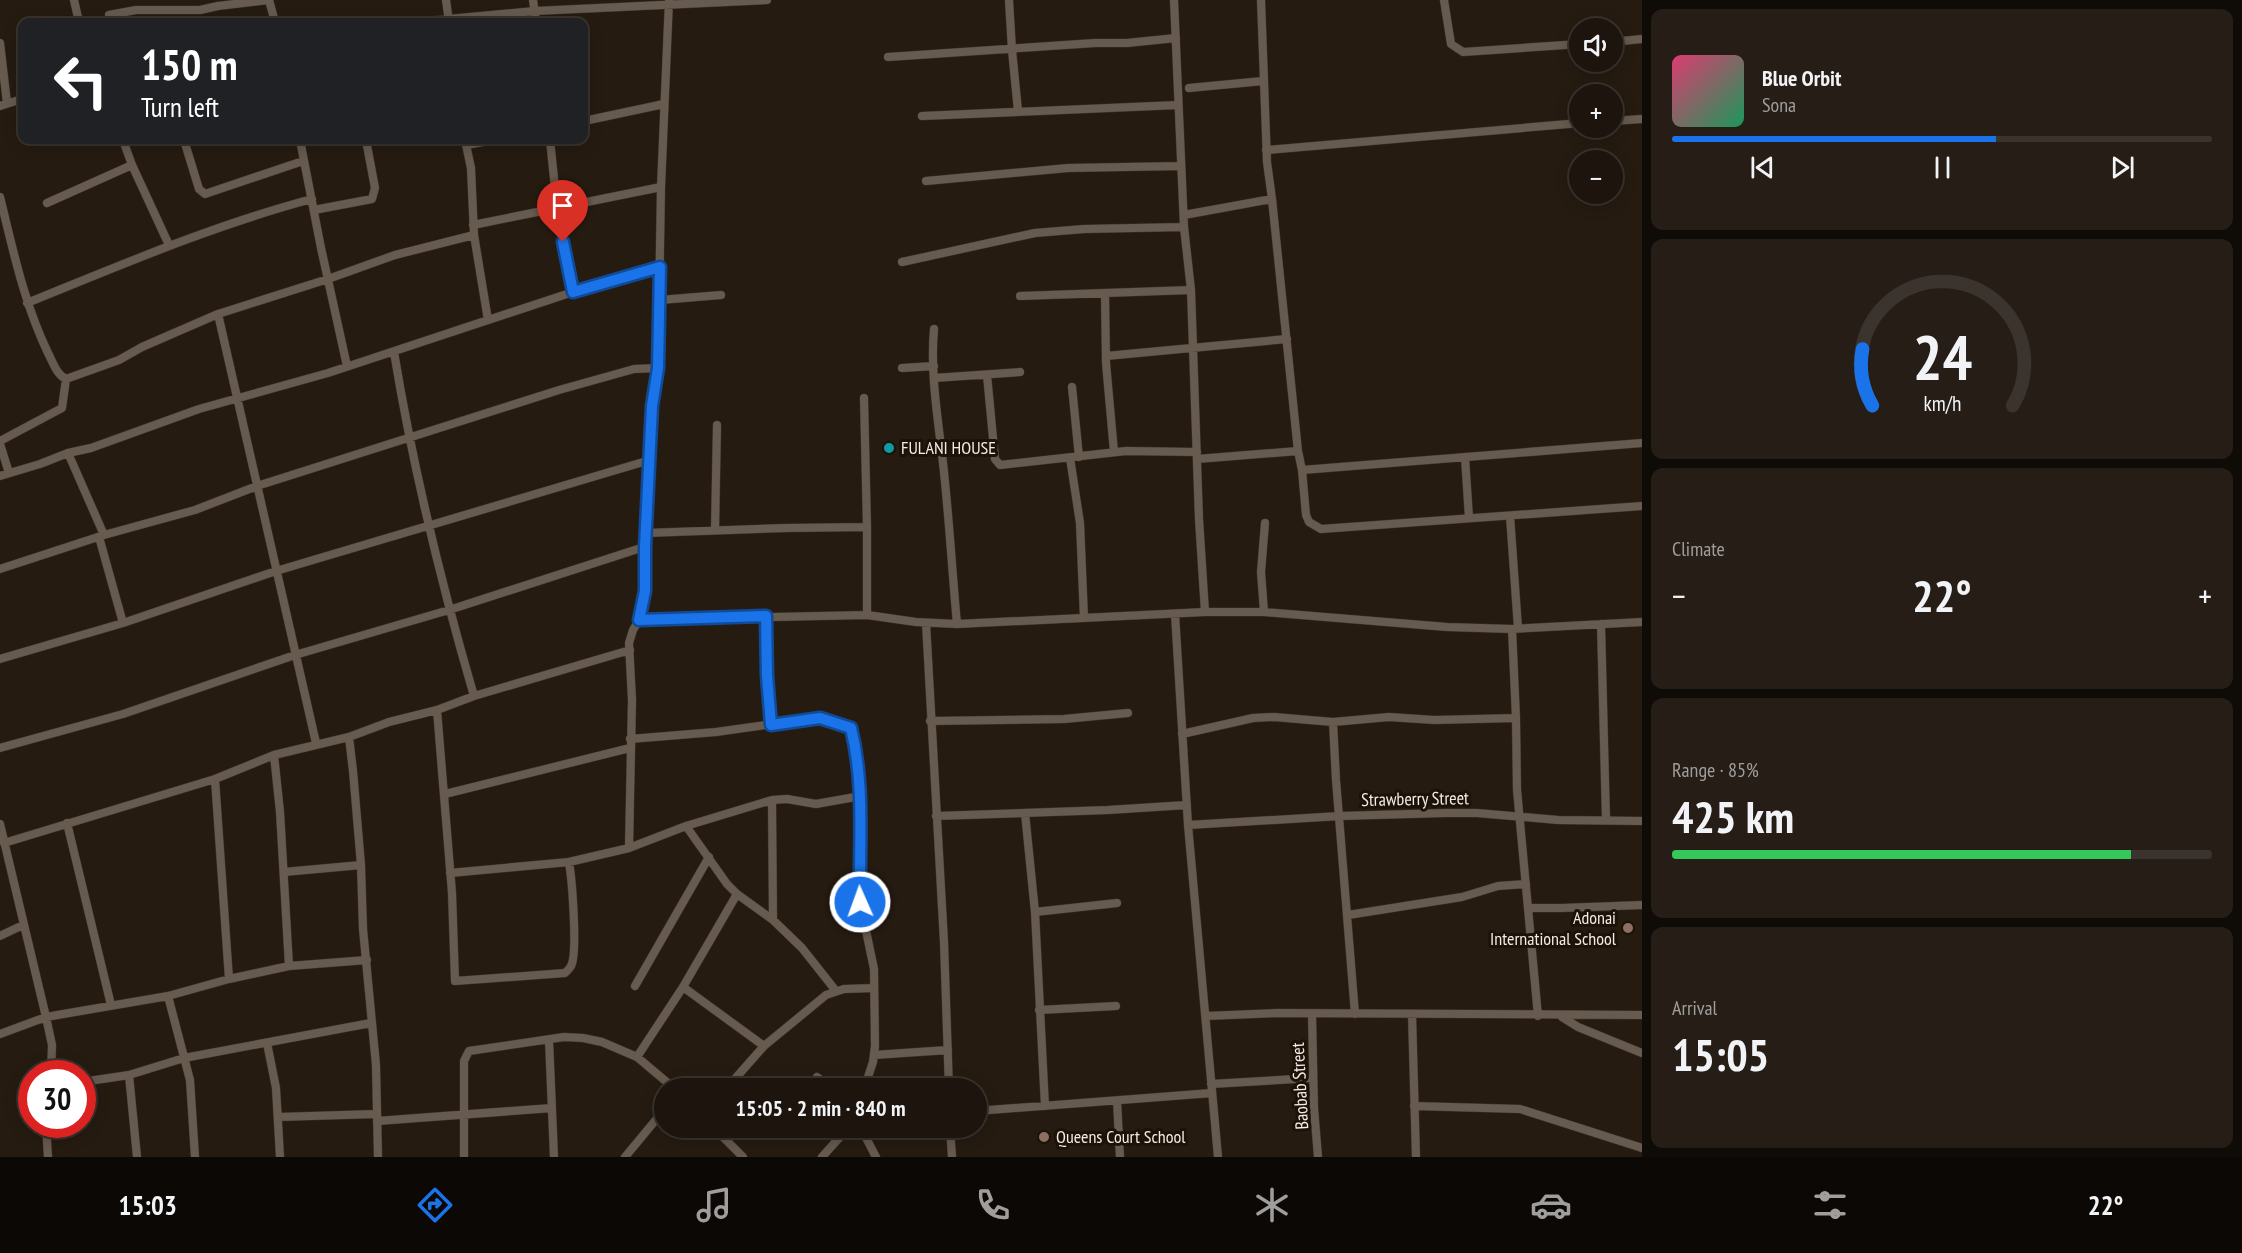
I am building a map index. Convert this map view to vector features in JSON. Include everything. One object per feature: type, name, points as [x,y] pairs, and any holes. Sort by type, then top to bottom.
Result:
[{"type":"street","points":[[74,0],[77,18]]},
{"type":"street","points":[[109,15],[136,10],[200,10],[268,0],[274,18]]},
{"type":"street","points":[[446,0],[449,18]]},
{"type":"street","points":[[533,0],[536,18]]},
{"type":"street","points":[[468,18],[669,2],[768,0]]},
{"type":"street","points":[[1009,0],[1018,111]]},
{"type":"street","points":[[1174,0],[1184,226],[1191,290],[1205,612]]},
{"type":"street","points":[[1261,0],[1266,150],[1298,451],[1306,515],[1309,522],[1321,529],[1642,506]]},
{"type":"street","points":[[1444,0],[1451,44],[1463,52],[1569,45]]},
{"type":"street","points":[[629,848],[632,700],[630,637],[639,620],[645,591],[645,547],[654,387],[658,368],[661,188],[669,2]]},
{"type":"street","points":[[888,57],[1176,38]]},
{"type":"street","points":[[1623,41],[1642,39]]},
{"type":"street","points":[[0,43],[3,105],[18,100]]},
{"type":"street","points":[[1189,88],[1263,81]]},
{"type":"street","points":[[588,120],[664,104]]},
{"type":"street","points":[[922,116],[1178,105]]},
{"type":"street","points":[[1623,120],[1642,119]]},
{"type":"street","points":[[1266,150],[1569,124]]},
{"type":"street","points":[[124,144],[169,244]]},
{"type":"street","points":[[185,144],[198,189],[205,194],[303,160]]},
{"type":"street","points":[[301,144],[347,366]]},
{"type":"street","points":[[314,210],[372,199],[375,188],[367,144]]},
{"type":"street","points":[[466,144],[471,176],[474,235],[488,321]]},
{"type":"street","points":[[550,144],[557,207],[573,292]]},
{"type":"street","points":[[47,202],[132,165]]},
{"type":"street","points":[[926,181],[1068,168],[1181,166]]},
{"type":"street","points":[[473,225],[661,188]]},
{"type":"street","points":[[0,197],[27,303],[55,367],[60,376],[66,379],[119,360],[142,347],[218,314],[395,255],[474,235]]},
{"type":"street","points":[[27,303],[169,244],[261,212],[312,199]]},
{"type":"street","points":[[1184,215],[1272,200]]},
{"type":"street","points":[[902,262],[1035,233],[1184,226]]},
{"type":"street","points":[[0,476],[68,453],[91,448],[235,398],[394,352],[573,292],[660,267]]},
{"type":"street","points":[[1020,297],[1191,290]]},
{"type":"street","points":[[1105,293],[1106,356],[1114,452]]},
{"type":"street","points":[[660,300],[722,295]]},
{"type":"street","points":[[218,314],[235,398],[316,743]]},
{"type":"street","points":[[934,329],[934,378],[950,525],[957,624]]},
{"type":"street","points":[[1106,356],[1287,339]]},
{"type":"street","points":[[394,352],[429,525],[449,610],[474,696]]},
{"type":"street","points":[[902,368],[934,366]]},
{"type":"street","points":[[0,569],[102,536],[195,510],[257,486],[607,376],[634,369],[658,368]]},
{"type":"street","points":[[934,378],[1020,372]]},
{"type":"street","points":[[987,375],[997,463],[1000,465],[1114,452],[1197,455],[1298,451]]},
{"type":"street","points":[[9,473],[0,443],[62,408],[66,379]]},
{"type":"street","points":[[1072,387],[1079,456]]},
{"type":"street","points":[[864,398],[867,615]]},
{"type":"street","points":[[715,530],[717,425]]},
{"type":"street","points":[[1302,470],[1642,443]]},
{"type":"street","points":[[68,453],[102,536],[123,623]]},
{"type":"street","points":[[1465,457],[1468,518]]},
{"type":"street","points":[[1070,458],[1080,523],[1084,618]]},
{"type":"street","points":[[0,659],[123,623],[276,571],[650,460]]},
{"type":"street","points":[[1510,516],[1515,628],[1515,766],[1538,1016]]},
{"type":"street","points":[[1263,612],[1261,572],[1265,523]]},
{"type":"street","points":[[646,533],[867,527]]},
{"type":"street","points":[[0,748],[123,714],[295,655],[449,610],[645,547]]},
{"type":"street","points":[[639,620],[867,615],[926,623],[957,624],[1205,612],[1263,612],[1448,627],[1515,628],[1642,622]]},
{"type":"street","points":[[1174,614],[1188,825],[1218,1157]]},
{"type":"street","points":[[766,616],[771,725]]},
{"type":"street","points":[[926,623],[949,1078]]},
{"type":"street","points":[[1601,624],[1606,820]]},
{"type":"street","points":[[4,843],[215,779],[274,755],[316,743],[349,737],[389,722],[437,710],[474,696],[630,650]]},
{"type":"street","points":[[437,710],[445,794],[456,981],[565,973],[571,966],[573,958],[573,888],[569,862]]},
{"type":"street","points":[[930,720],[1064,719],[1128,713]]},
{"type":"street","points":[[1182,734],[1252,718],[1297,718],[1333,722],[1389,717],[1434,720],[1516,718]]},
{"type":"street","points":[[630,739],[820,718],[851,728],[861,796],[858,868],[860,902],[874,963],[874,1055],[867,1078]]},
{"type":"street","points":[[1333,722],[1355,1014]]},
{"type":"street","points":[[349,737],[361,865],[362,920],[376,1065],[378,1157]]},
{"type":"street","points":[[445,794],[630,748]]},
{"type":"street","points":[[274,755],[289,966]]},
{"type":"street","points":[[215,779],[229,979]]},
{"type":"street","points":[[450,873],[569,862],[629,848],[686,826],[772,800],[787,799],[816,804],[861,796]]},
{"type":"street","points":[[772,800],[773,920]]},
{"type":"street","points":[[936,816],[1187,805]]},
{"type":"street","points":[[1025,813],[1035,912],[1045,1106]]},
{"type":"street","name":"Strawberry Street","points":[[1188,825],[1340,816],[1466,813],[1642,821]]},
{"type":"street","points":[[67,823],[111,1005]]},
{"type":"street","points":[[0,824],[46,1017],[52,1045],[51,1060]]},
{"type":"street","points":[[686,826],[718,873],[737,894],[773,920],[802,948],[836,991]]},
{"type":"street","points":[[635,986],[709,857]]},
{"type":"street","points":[[0,869],[9,864]]},
{"type":"street","points":[[284,872],[361,865]]},
{"type":"street","points":[[1348,915],[1462,897],[1498,886],[1526,884]]},
{"type":"street","points":[[637,1057],[683,987],[737,894]]},
{"type":"street","points":[[1035,912],[1117,903]]},
{"type":"street","points":[[1529,908],[1642,905]]},
{"type":"street","points":[[0,936],[23,925]]},
{"type":"street","points":[[0,1034],[46,1017],[168,996],[229,979],[289,966],[367,960]]},
{"type":"street","points":[[683,987],[764,1046]]},
{"type":"street","points":[[736,1078],[764,1046],[826,995],[836,991],[874,988]]},
{"type":"street","points":[[168,996],[190,1080],[195,1157]]},
{"type":"street","points":[[1039,1010],[1116,1006]]},
{"type":"street","name":"Baobab Street","points":[[1312,1014],[1318,1157]]},
{"type":"street","points":[[1412,1014],[1416,1157]]},
{"type":"street","points":[[1206,1016],[1642,1015]]},
{"type":"street","points":[[1561,1016],[1578,1027],[1642,1053]]},
{"type":"street","points":[[96,1080],[129,1075],[184,1058],[371,1023]]},
{"type":"street","points":[[464,1157],[464,1062],[469,1051],[564,1037],[583,1038],[602,1042],[637,1057],[662,1078]]},
{"type":"street","points":[[549,1040],[554,1157]]},
{"type":"street","points":[[267,1043],[276,1088],[280,1157]]},
{"type":"street","points":[[874,1055],[948,1050]]},
{"type":"street","points":[[129,1075],[136,1157]]},
{"type":"street","points":[[1211,1084],[1313,1078]]},
{"type":"street","points":[[987,1110],[1212,1093]]},
{"type":"street","points":[[1118,1101],[1120,1157]]},
{"type":"street","points":[[1414,1106],[1520,1109],[1642,1148]]},
{"type":"street","points":[[278,1117],[376,1118],[552,1108]]},
{"type":"street","points":[[625,1157],[654,1122]]},
{"type":"street","points":[[47,1138],[48,1157]]},
{"type":"street","points":[[724,1138],[743,1157]]},
{"type":"street","points":[[822,1157],[839,1138]]},
{"type":"street","points":[[866,1138],[876,1157]]},
{"type":"street","points":[[951,1138],[952,1157]]},
{"type":"place","name":"FULANI HOUSE","points":[[889,448]]},
{"type":"place","name":"Adonai International School","points":[[1628,928]]},
{"type":"place","name":"Queens Court School","points":[[1044,1137]]},
{"type":"route","points":[[563,242],[573,292],[660,267],[658,368],[652,406],[645,591],[639,620],[766,616],[771,725],[820,718],[851,728],[861,796],[858,868],[860,902]]}]
